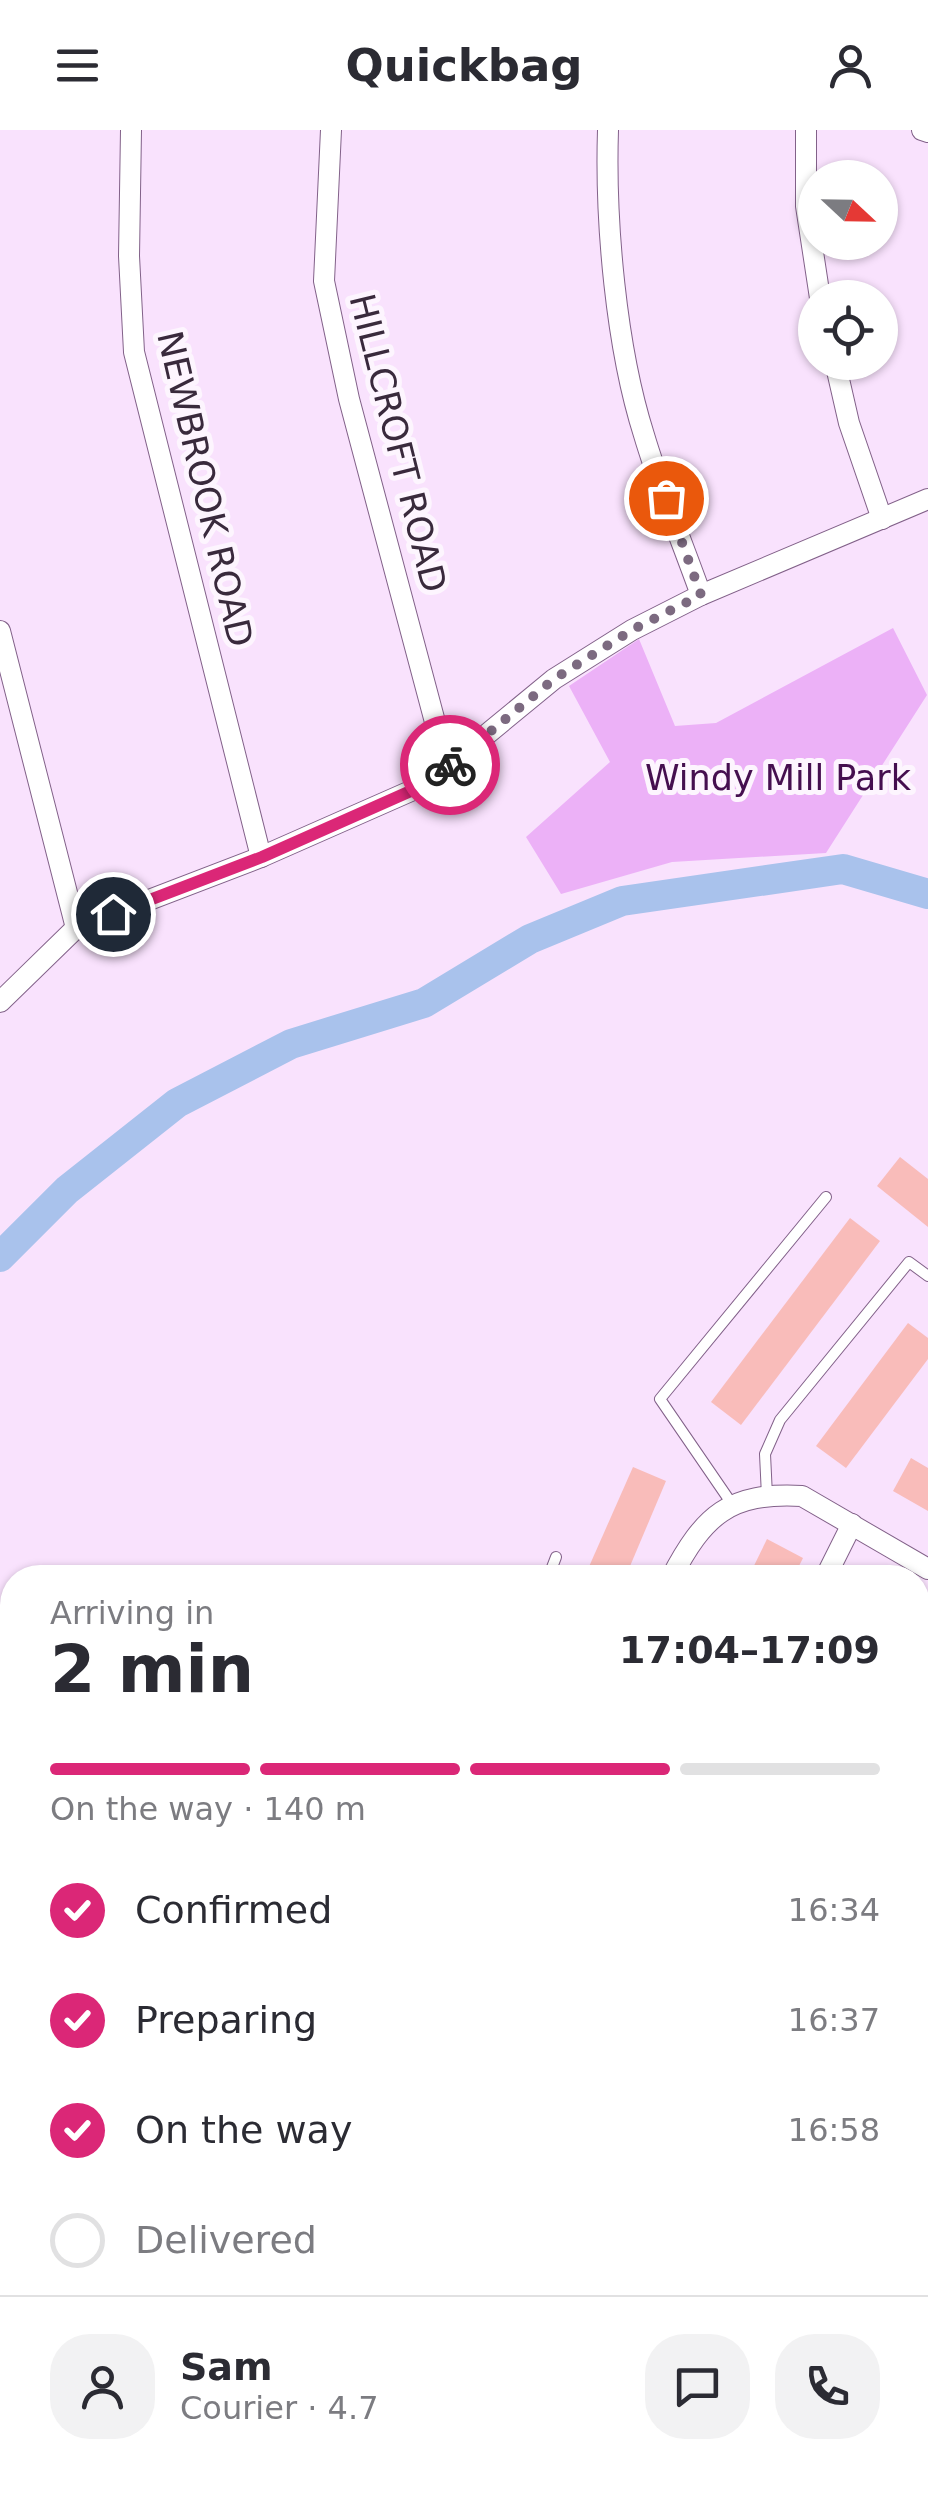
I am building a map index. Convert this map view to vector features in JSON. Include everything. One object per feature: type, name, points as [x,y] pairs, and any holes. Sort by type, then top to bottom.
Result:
[{"type":"street","name":"NEWBROOK ROAD","points":[[130,130],[129,256],[134,352],[262,857]]},
{"type":"street","name":"HILLCROFT ROAD","points":[[331,130],[324,281],[349,399],[448,767]]},
{"type":"street","points":[[608,130],[607,174],[619,318],[642,432],[701,595]]},
{"type":"street","points":[[806,130],[806,206],[817,280]]},
{"type":"street","points":[[838,380],[882,519]]},
{"type":"street","points":[[0,1002],[76,928],[262,857],[413,790],[448,767],[554,679],[632,630],[701,595],[928,499]]},
{"type":"street","points":[[0,630],[76,928]]},
{"type":"street","points":[[679,1565],[711,1518],[732,1504],[767,1496],[802,1496],[912,1565]]},
{"type":"street","points":[[831,1565],[852,1524]]},
{"type":"lane","points":[[732,1504],[660,1400],[826,1197]]},
{"type":"lane","points":[[767,1496],[766,1454],[780,1420],[909,1262],[928,1276]]},
{"type":"lane","points":[[553,1565],[556,1557]]},
{"type":"green space","name":"Windy Mill Park","points":[[893,628],[927,695],[826,853],[672,862],[561,894],[526,837],[610,762],[569,686],[639,639],[675,726],[716,723]]},
{"type":"building","points":[[900,1157],[928,1179],[928,1227],[877,1186]]},
{"type":"building","points":[[850,1218],[880,1241],[741,1425],[711,1402]]},
{"type":"building","points":[[908,1323],[928,1338],[928,1359],[846,1468],[816,1446]]},
{"type":"building","points":[[911,1458],[928,1468],[928,1511],[893,1491]]},
{"type":"building","points":[[633,1467],[666,1481],[630,1565],[590,1565]]},
{"type":"building","points":[[767,1539],[803,1558],[800,1565],[754,1565]]},
{"type":"waterway","points":[[0,1257],[67,1190],[177,1103],[291,1044],[424,1003],[530,939],[622,901],[843,869],[928,894]]},
{"type":"way so far","points":[[450,765],[554,679],[632,630],[701,595],[666,498]]},
{"type":"route","points":[[113,914],[262,857],[413,790],[450,765]]}]
